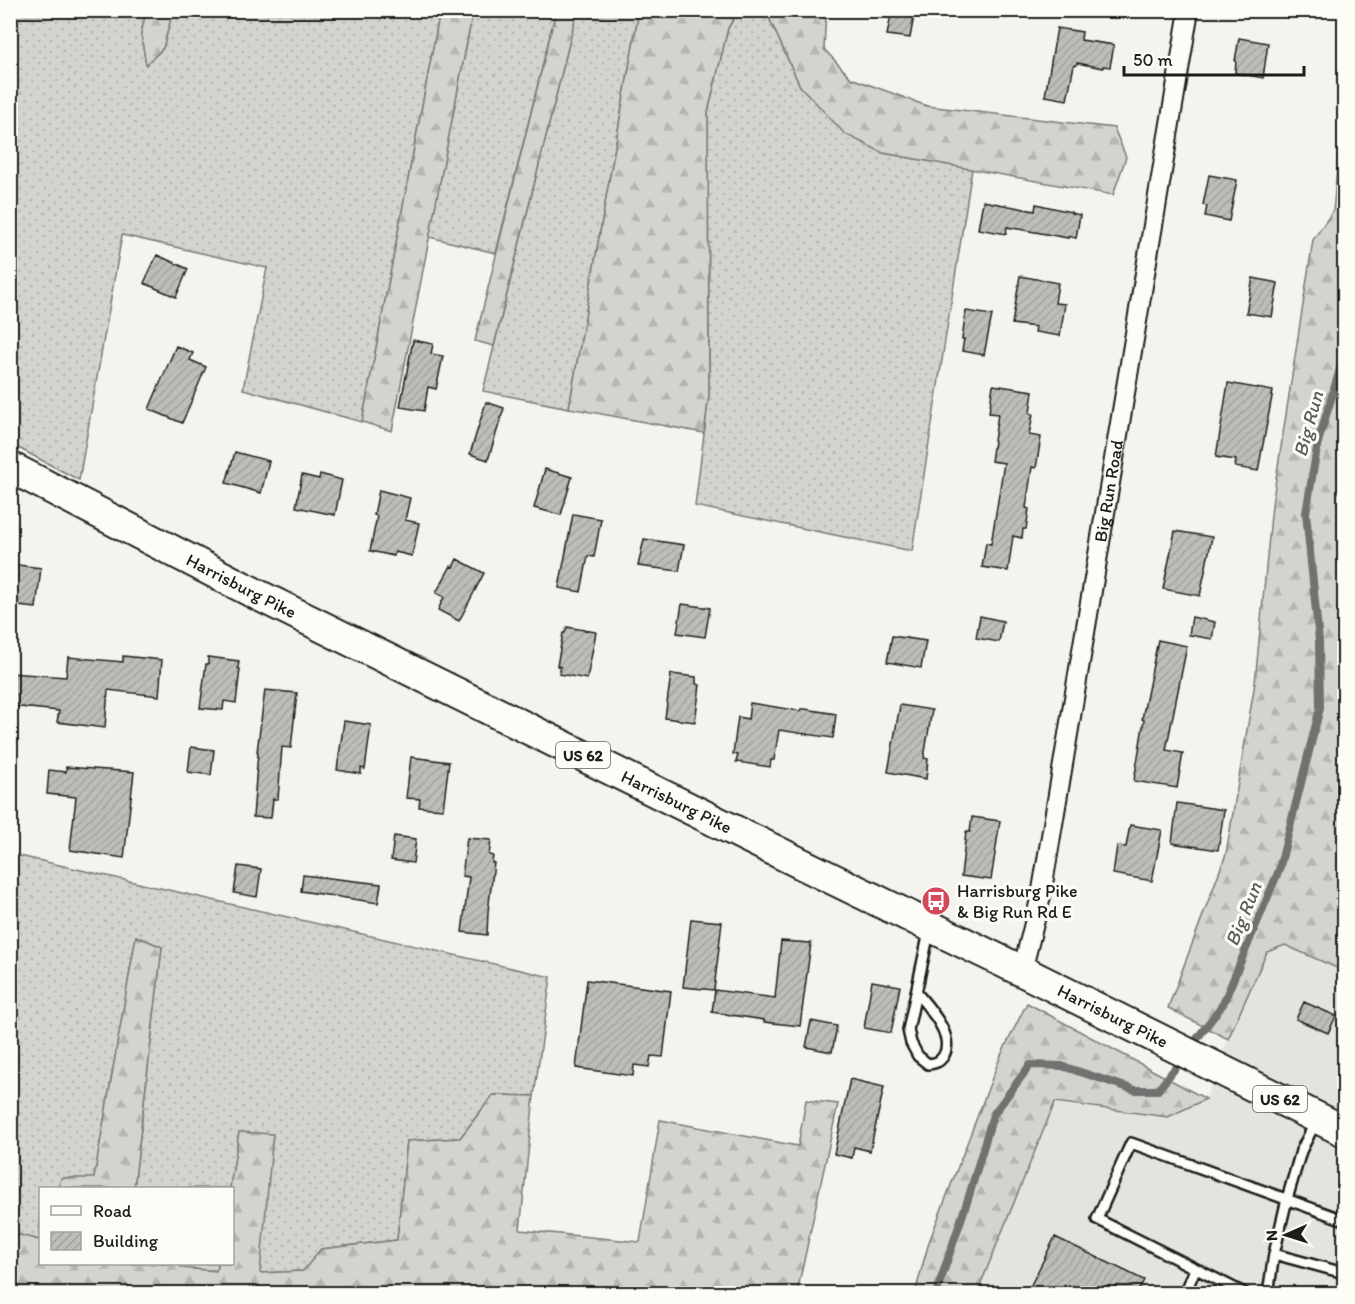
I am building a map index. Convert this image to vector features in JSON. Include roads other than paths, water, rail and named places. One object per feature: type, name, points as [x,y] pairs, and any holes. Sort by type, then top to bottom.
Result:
[{"type":"main road","name":"Harrisburg Pike","points":[[10,466],[260,596],[1344,1131]]},
{"type":"street","name":"Big Run Road","points":[[1022,971],[1041,896],[1190,10]]},
{"type":"lane","points":[[916,992],[942,1028],[946,1039],[947,1050],[942,1059],[935,1063],[928,1064],[918,1056],[908,1030],[916,992],[930,926]]},
{"type":"lane","points":[[1268,1293],[1274,1254],[1287,1199],[1301,1152],[1318,1117]]},
{"type":"lane","points":[[1246,1293],[1097,1219],[1131,1143],[1344,1220]]},
{"type":"lane","points":[[1274,1254],[1344,1273]]},
{"type":"lane","points":[[1185,1293],[1195,1269]]},
{"type":"waterway","name":"Big Run","points":[[1190,1048],[1223,1004],[1279,870],[1320,708],[1319,641],[1306,513],[1318,442],[1344,356]]},
{"type":"waterway","name":"Big Run","points":[[936,1294],[993,1115],[1030,1065],[1062,1066],[1135,1090],[1158,1090],[1183,1058]]},
{"type":"place","name":"Harrisburg Pike & Big Run Rd E","points":[[936,901]]}]
